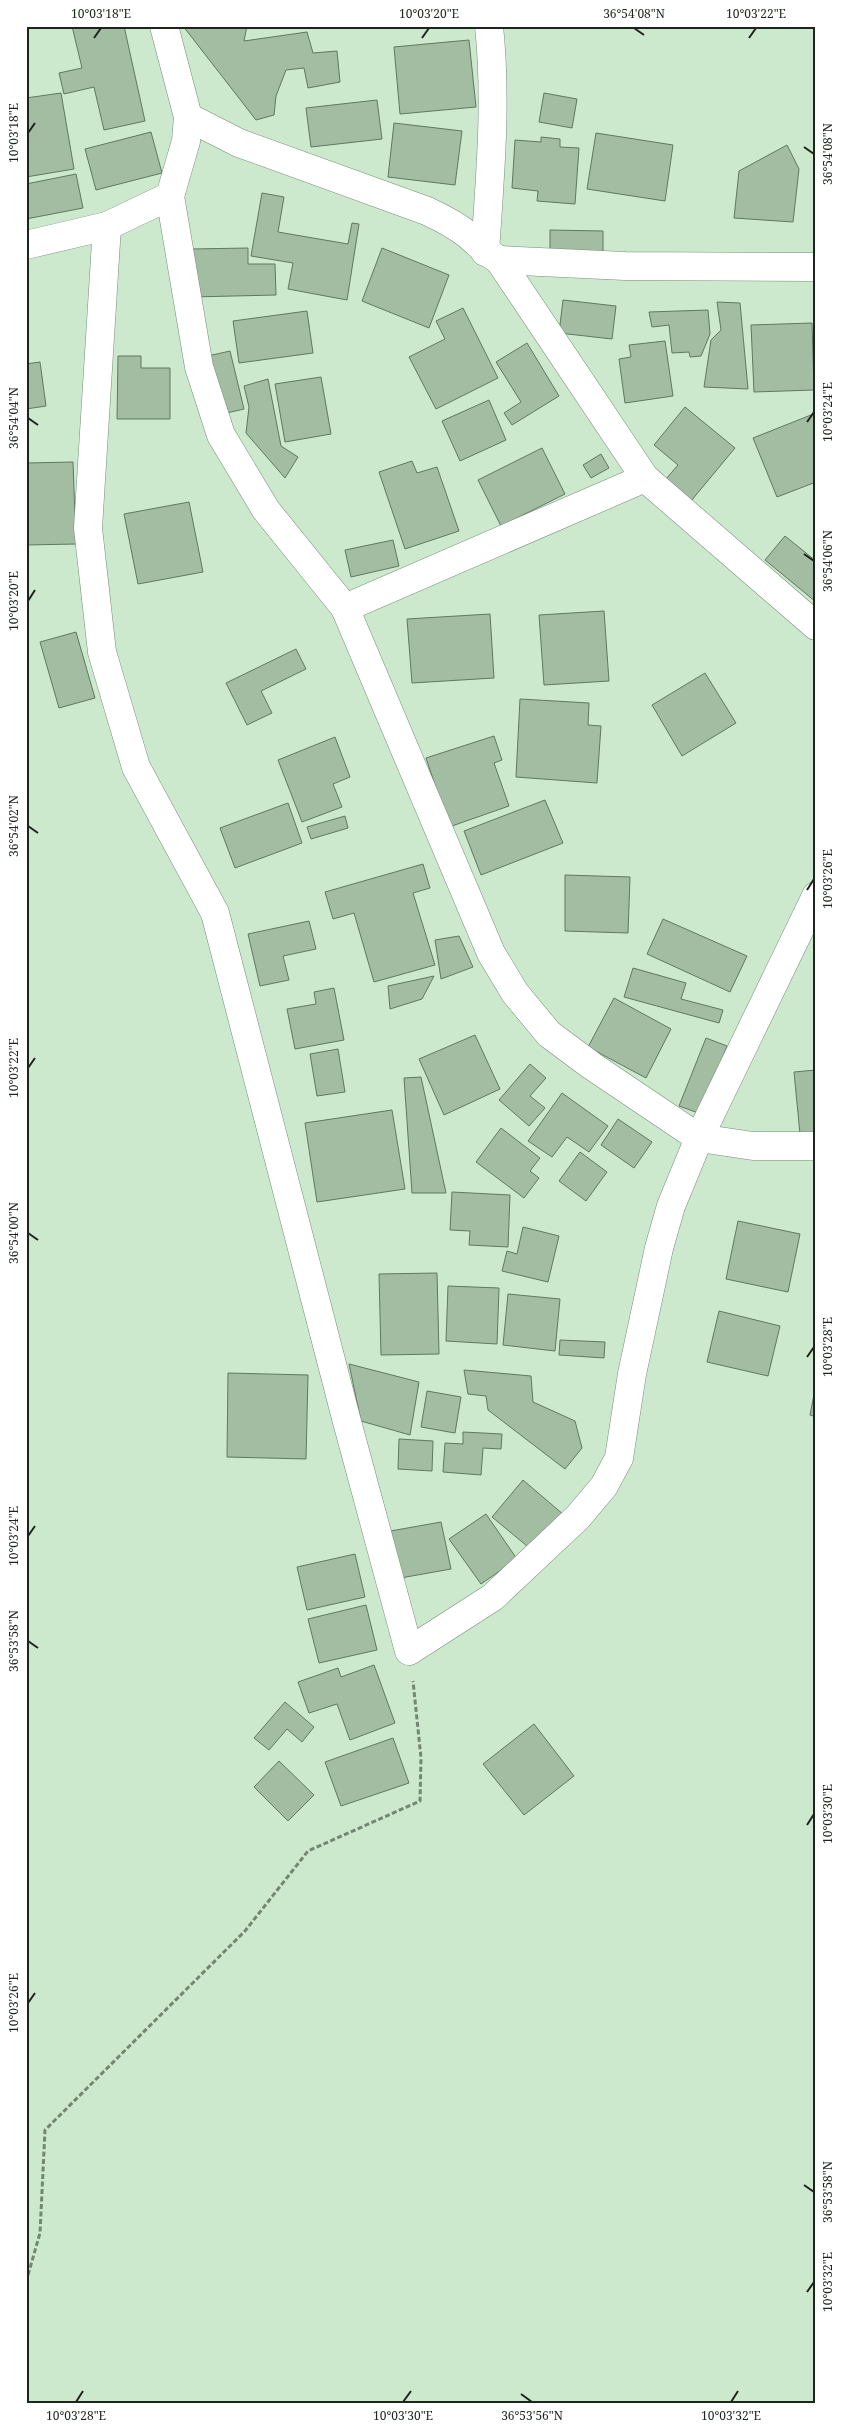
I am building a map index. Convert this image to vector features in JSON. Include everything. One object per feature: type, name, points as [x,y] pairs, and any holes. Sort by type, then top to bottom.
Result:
[{"type":"street","points":[[164,26],[188,117],[186,141],[170,196],[198,367],[221,435],[266,510],[345,608],[491,953],[515,992],[550,1034],[592,1066],[698,1138],[753,1146],[816,1146]]},
{"type":"street","points":[[489,26],[493,62],[494,124],[492,256]]},
{"type":"street","points":[[188,117],[239,143],[427,211],[449,221],[469,236],[492,256],[644,478],[816,626]]},
{"type":"street","points":[[26,244],[107,226],[170,196]]},
{"type":"street","points":[[107,226],[88,528],[102,652],[136,767],[215,913],[346,1418],[409,1651],[493,1597],[578,1517],[604,1486],[619,1458],[632,1374],[659,1248],[671,1206],[698,1138],[816,896]]},
{"type":"street","points":[[492,256],[625,266],[816,267]]},
{"type":"street","points":[[345,608],[644,478]]},
{"type":"path","points":[[26,2282],[40,2233],[45,2130],[245,1931],[308,1851],[420,1801],[421,1758],[409,1651]]},
{"type":"building","points":[[72,26],[124,26],[145,121],[104,130],[94,87],[64,94],[59,73],[82,68]]},
{"type":"building","points":[[183,26],[247,26],[244,41],[307,32],[313,53],[337,51],[340,82],[308,88],[304,68],[286,70],[276,96],[274,115],[256,120]]},
{"type":"building","points":[[469,40],[476,107],[400,114],[394,47]]},
{"type":"building","points":[[61,93],[74,169],[26,177],[26,98]]},
{"type":"building","points":[[544,93],[577,99],[572,128],[539,122]]},
{"type":"building","points":[[377,100],[382,139],[311,147],[306,108]]},
{"type":"building","points":[[394,123],[462,131],[455,185],[388,177]]},
{"type":"building","points":[[151,132],[162,173],[96,190],[85,149]]},
{"type":"building","points":[[596,133],[673,145],[665,201],[587,189]]},
{"type":"building","points":[[541,137],[560,139],[560,147],[579,148],[575,204],[537,201],[538,191],[512,188],[515,140],[541,142]]},
{"type":"building","points":[[787,145],[799,169],[793,222],[734,218],[739,171]]},
{"type":"building","points":[[76,174],[83,208],[26,219],[26,184]]},
{"type":"building","points":[[262,193],[284,197],[278,232],[348,244],[352,223],[359,224],[347,300],[288,289],[293,263],[251,256]]},
{"type":"building","points":[[550,230],[603,231],[603,261],[550,261]]},
{"type":"building","points":[[248,248],[248,264],[275,264],[276,295],[192,297],[192,249]]},
{"type":"building","points":[[382,248],[449,275],[429,328],[362,301]]},
{"type":"building","points":[[563,300],[616,306],[612,339],[559,333]]},
{"type":"building","points":[[717,302],[740,303],[748,389],[704,387],[711,340],[721,330]]},
{"type":"building","points":[[463,308],[498,378],[436,409],[409,357],[445,339],[436,321]]},
{"type":"building","points":[[708,310],[710,334],[701,356],[690,357],[689,352],[672,353],[669,325],[652,327],[649,312]]},
{"type":"building","points":[[307,311],[313,353],[239,363],[233,321]]},
{"type":"building","points":[[812,323],[814,390],[754,392],[751,325]]},
{"type":"building","points":[[665,341],[673,396],[625,403],[619,359],[631,357],[629,345]]},
{"type":"building","points":[[527,343],[559,396],[512,425],[504,413],[521,402],[496,362]]},
{"type":"building","points":[[230,351],[244,409],[222,414],[208,356]]},
{"type":"building","points":[[118,356],[141,356],[141,368],[170,368],[170,419],[117,419]]},
{"type":"building","points":[[40,362],[46,406],[26,409],[26,364]]},
{"type":"building","points":[[321,377],[331,434],[285,442],[275,384]]},
{"type":"building","points":[[268,379],[281,446],[298,457],[285,478],[246,433],[249,407],[244,386]]},
{"type":"building","points":[[489,400],[506,440],[460,461],[442,421]]},
{"type":"building","points":[[685,407],[735,448],[691,501],[666,479],[678,465],[654,445]]},
{"type":"building","points":[[816,413],[816,482],[777,497],[753,438]]},
{"type":"building","points":[[542,448],[565,494],[501,526],[478,480]]},
{"type":"building","points":[[601,454],[609,468],[591,478],[583,465]]},
{"type":"building","points":[[412,461],[417,473],[437,467],[459,531],[405,549],[379,472]]},
{"type":"building","points":[[73,462],[76,544],[26,545],[26,463]]},
{"type":"building","points":[[189,502],[203,572],[138,584],[124,514]]},
{"type":"building","points":[[785,536],[816,561],[816,602],[765,560]]},
{"type":"building","points":[[393,540],[399,566],[351,577],[345,550]]},
{"type":"building","points":[[604,611],[609,681],[544,685],[539,615]]},
{"type":"building","points":[[490,614],[494,678],[412,683],[407,619]]},
{"type":"building","points":[[76,632],[95,698],[59,708],[40,642]]},
{"type":"building","points":[[296,649],[306,669],[261,691],[272,713],[247,725],[226,683]]},
{"type":"building","points":[[705,673],[736,723],[682,756],[652,705]]},
{"type":"building","points":[[520,699],[589,703],[588,725],[601,726],[597,783],[516,777]]},
{"type":"building","points":[[494,736],[502,760],[494,763],[509,806],[449,827],[426,758]]},
{"type":"building","points":[[335,737],[350,777],[333,784],[342,807],[302,822],[278,760]]},
{"type":"building","points":[[545,800],[563,843],[481,875],[464,831]]},
{"type":"building","points":[[288,803],[302,843],[235,868],[220,828]]},
{"type":"building","points":[[345,816],[348,828],[311,839],[307,827]]},
{"type":"building","points":[[423,864],[430,888],[413,893],[435,965],[374,982],[354,913],[333,919],[325,892]]},
{"type":"building","points":[[565,875],[630,877],[628,933],[565,931]]},
{"type":"building","points":[[663,919],[747,956],[730,992],[647,954]]},
{"type":"building","points":[[309,921],[316,949],[283,956],[289,980],[260,986],[248,934]]},
{"type":"building","points":[[459,936],[473,967],[441,979],[435,940]]},
{"type":"building","points":[[633,968],[686,983],[681,999],[723,1010],[719,1023],[624,997]]},
{"type":"building","points":[[434,976],[422,999],[390,1009],[388,986]]},
{"type":"building","points":[[334,988],[344,1040],[295,1049],[287,1009],[316,1004],[314,992]]},
{"type":"building","points":[[614,998],[671,1029],[646,1078],[588,1047]]},
{"type":"building","points":[[475,1035],[500,1089],[444,1115],[419,1059]]},
{"type":"building","points":[[706,1038],[727,1046],[701,1114],[679,1106]]},
{"type":"building","points":[[338,1049],[345,1092],[317,1096],[310,1054]]},
{"type":"building","points":[[530,1064],[546,1078],[530,1096],[545,1108],[529,1126],[499,1100]]},
{"type":"building","points":[[816,1070],[816,1133],[800,1134],[794,1072]]},
{"type":"building","points":[[421,1077],[446,1193],[412,1193],[404,1078]]},
{"type":"building","points":[[562,1093],[608,1126],[589,1152],[567,1137],[552,1157],[528,1141]]},
{"type":"building","points":[[392,1110],[405,1189],[317,1202],[305,1123]]},
{"type":"building","points":[[618,1119],[652,1142],[634,1168],[601,1145]]},
{"type":"building","points":[[501,1128],[540,1158],[530,1171],[539,1178],[524,1198],[476,1162]]},
{"type":"building","points":[[580,1152],[607,1172],[586,1201],[559,1181]]},
{"type":"building","points":[[452,1192],[510,1195],[508,1247],[469,1245],[470,1231],[450,1230]]},
{"type":"building","points":[[738,1221],[800,1234],[788,1292],[726,1279]]},
{"type":"building","points":[[523,1227],[559,1236],[548,1282],[502,1271],[507,1251],[517,1254]]},
{"type":"building","points":[[437,1273],[439,1354],[381,1355],[379,1274]]},
{"type":"building","points":[[448,1286],[499,1288],[497,1344],[446,1341]]},
{"type":"building","points":[[508,1294],[560,1299],[555,1351],[503,1345]]},
{"type":"building","points":[[719,1311],[780,1326],[768,1376],[707,1362]]},
{"type":"building","points":[[560,1340],[605,1342],[604,1358],[559,1355]]},
{"type":"building","points":[[349,1364],[419,1382],[410,1435],[361,1421]]},
{"type":"building","points":[[464,1370],[531,1376],[533,1402],[575,1421],[582,1448],[565,1469],[488,1410],[486,1396],[468,1394]]},
{"type":"building","points":[[228,1373],[308,1375],[306,1459],[227,1457]]},
{"type":"building","points":[[816,1384],[816,1417],[810,1415]]},
{"type":"building","points":[[427,1391],[461,1397],[455,1433],[421,1427]]},
{"type":"building","points":[[463,1432],[502,1434],[501,1449],[483,1448],[481,1475],[443,1472],[445,1443],[463,1444]]},
{"type":"building","points":[[399,1439],[433,1441],[432,1471],[398,1469]]},
{"type":"building","points":[[523,1480],[564,1515],[533,1551],[492,1517]]},
{"type":"building","points":[[486,1514],[517,1559],[481,1584],[449,1539]]},
{"type":"building","points":[[441,1522],[451,1569],[395,1579],[385,1532]]},
{"type":"building","points":[[355,1554],[365,1597],[307,1610],[297,1567]]},
{"type":"building","points":[[366,1605],[377,1650],[319,1663],[308,1619]]},
{"type":"building","points":[[374,1665],[395,1723],[350,1740],[337,1704],[309,1713],[298,1682],[338,1668],[341,1677]]},
{"type":"building","points":[[285,1702],[314,1727],[302,1742],[287,1729],[269,1750],[254,1738]]},
{"type":"building","points":[[534,1724],[574,1776],[524,1815],[483,1764]]},
{"type":"building","points":[[393,1738],[409,1783],[341,1806],[325,1762]]},
{"type":"building","points":[[279,1761],[314,1795],[288,1821],[254,1787]]}]
